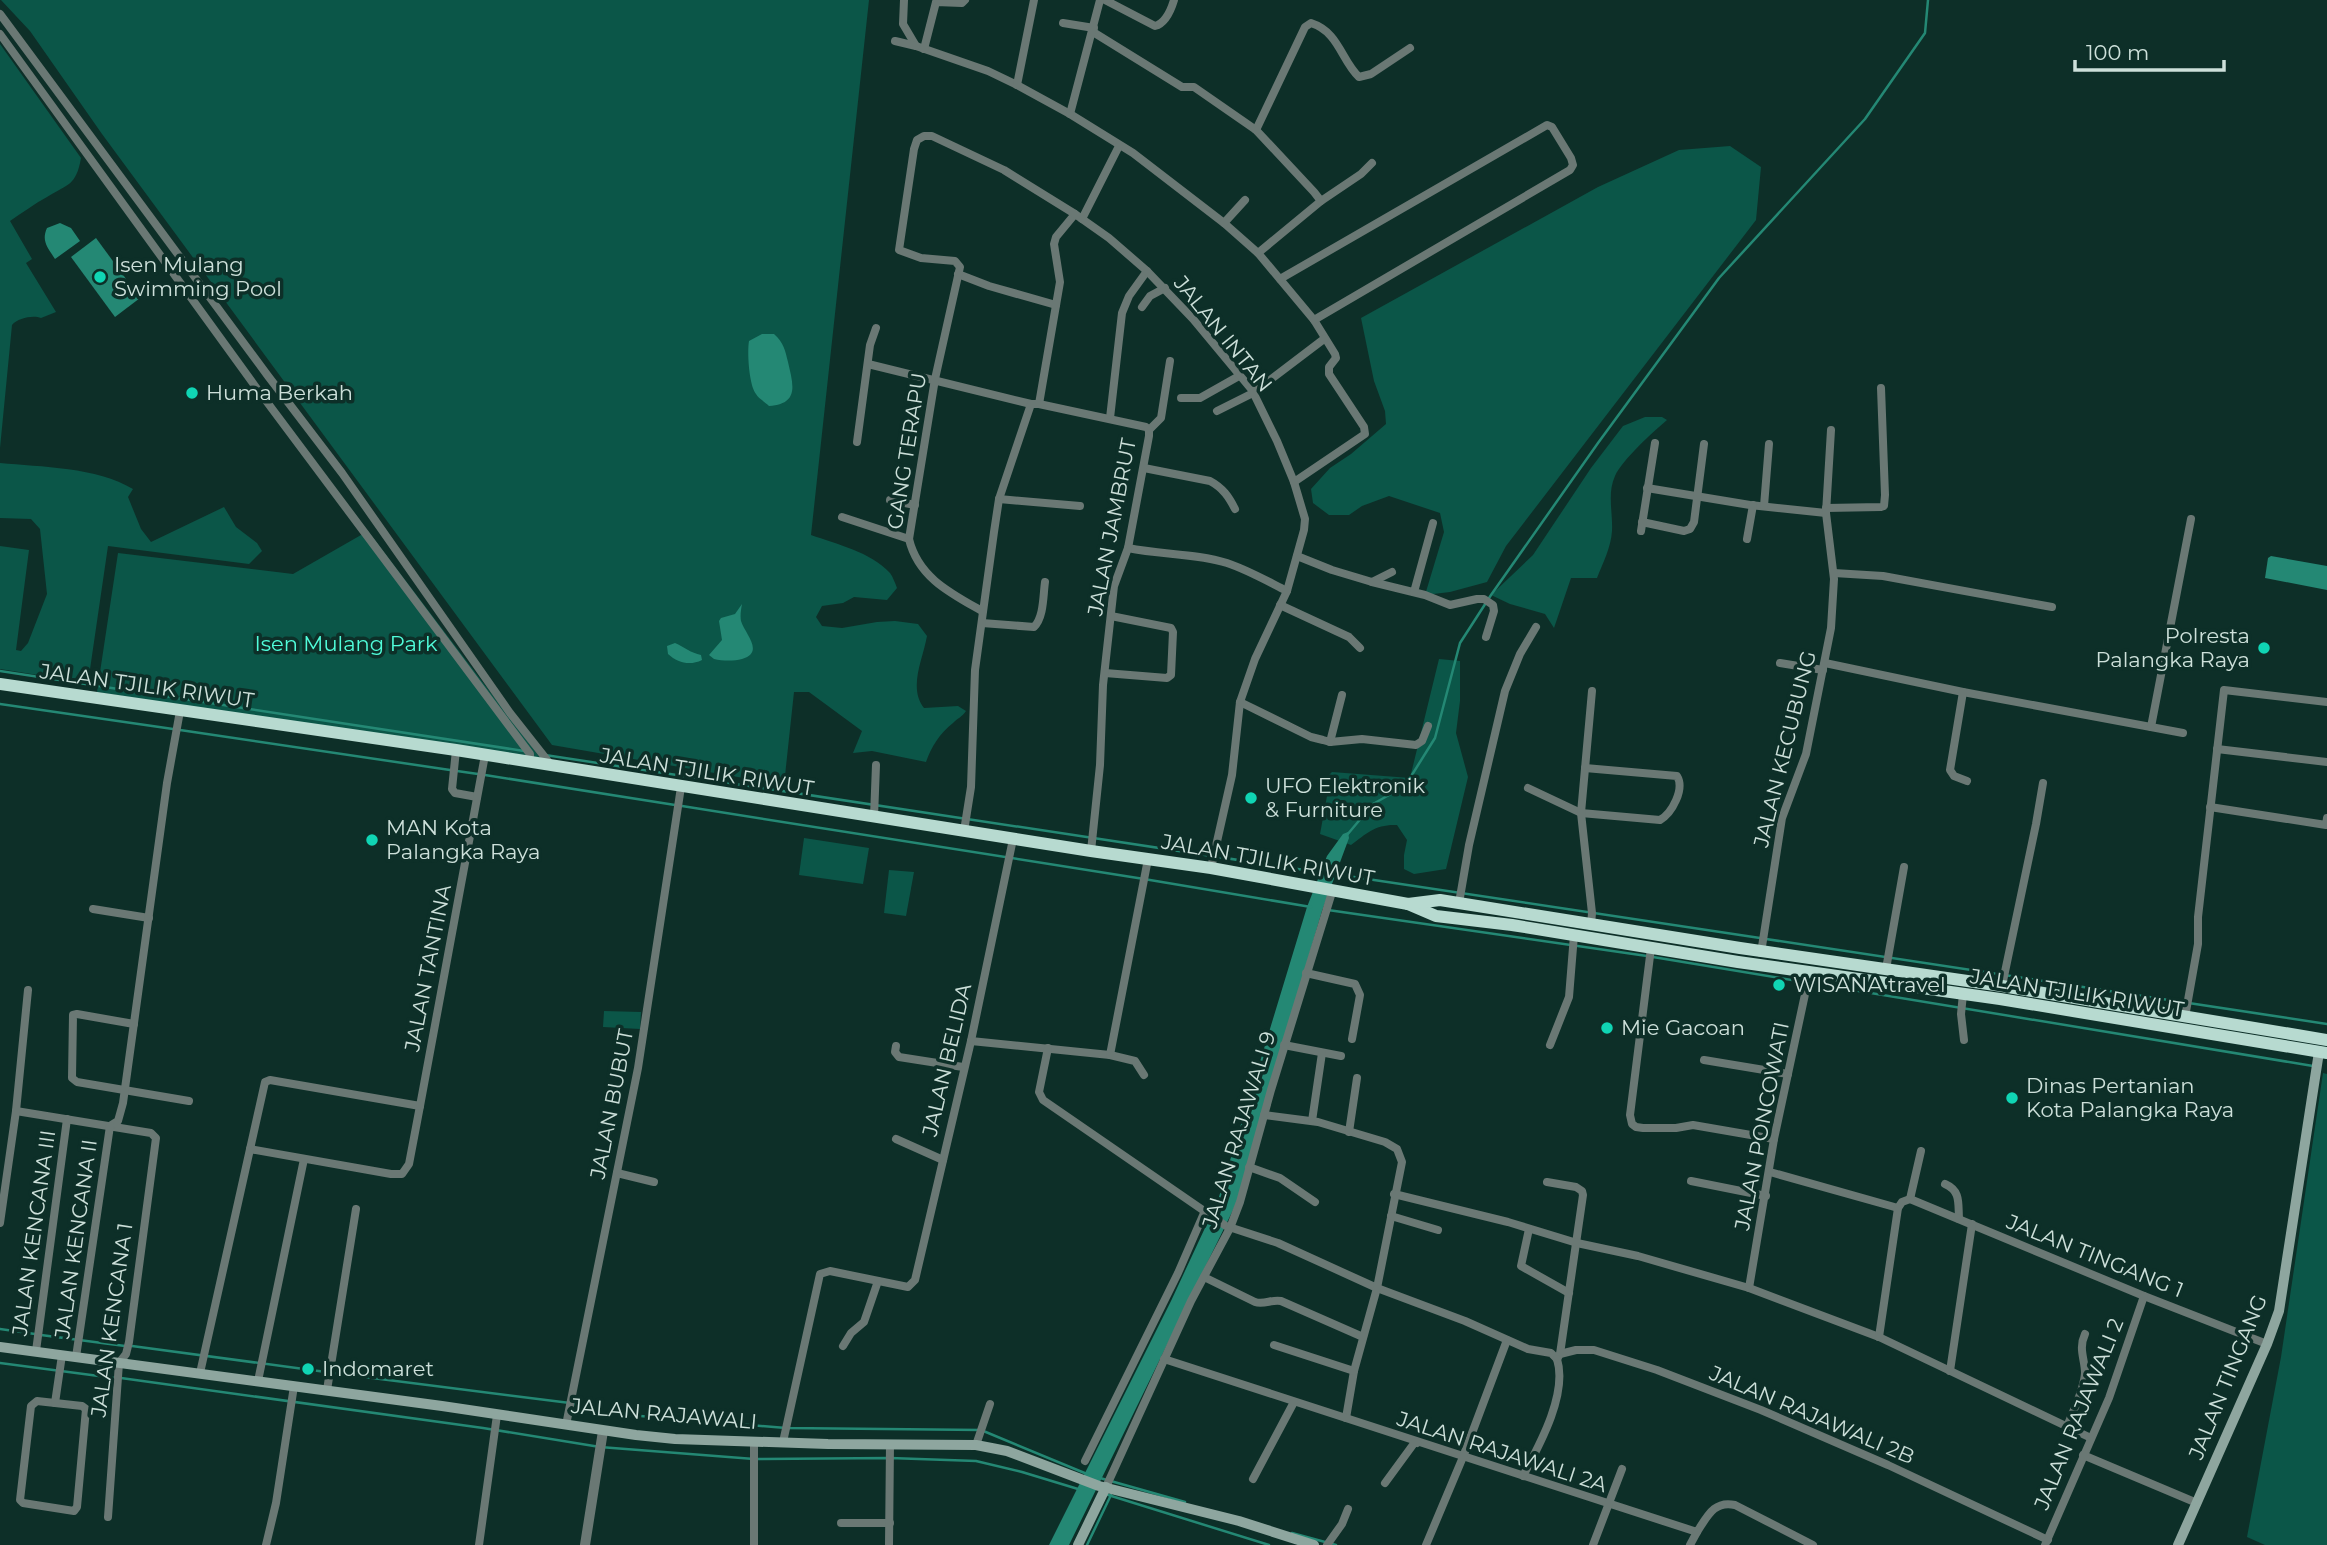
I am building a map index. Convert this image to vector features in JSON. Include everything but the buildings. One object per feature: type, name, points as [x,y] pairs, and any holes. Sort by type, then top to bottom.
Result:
[{"type":"highway","name":"JALAN TJILIK RIWUT","points":[[0,684],[456,750],[1013,839],[1211,867],[1408,904],[1436,916],[1963,994],[2327,1040]]},
{"type":"highway","name":"JALAN TJILIK RIWUT","points":[[1408,904],[1440,900],[2002,986],[2187,1021],[2216,1036],[2323,1053]]},
{"type":"main road","name":"JALAN TINGANG","points":[[2178,1545],[2267,1344],[2282,1298],[2323,1053]]},
{"type":"main road","name":"JALAN RAJAWALI","points":[[0,1347],[675,1439],[976,1445],[1007,1451],[1102,1487],[1239,1521],[1290,1542],[1314,1545]]},
{"type":"main road","points":[[1078,1545],[1102,1487]]},
{"type":"street","points":[[904,0],[903,24],[920,48]]},
{"type":"street","points":[[920,48],[936,2],[962,3],[965,0]]},
{"type":"street","points":[[1017,85],[1034,0]]},
{"type":"street","points":[[1070,114],[1103,0],[1155,26],[1162,23],[1171,11],[1174,0]]},
{"type":"street","points":[[0,14],[251,355],[342,473],[510,713],[553,767]]},
{"type":"street","points":[[1063,23],[1093,30],[1182,87],[1194,87],[1255,130],[1321,201]]},
{"type":"street","points":[[1255,130],[1305,27],[1311,23],[1318,26],[1340,47],[1359,77],[1371,74],[1410,48]]},
{"type":"street","points":[[0,34],[255,386],[530,754],[530,763]]},
{"type":"street","points":[[895,41],[988,71],[1070,114],[1133,153],[1224,223],[1258,253],[1314,320],[1336,358],[1329,367],[1329,374],[1364,426],[1365,434],[1360,439],[1294,482]]},
{"type":"street","points":[[1280,279],[1547,125],[1552,127],[1571,158],[1573,165],[1570,170],[1314,320]]},
{"type":"street","name":"JALAN INTAN","points":[[960,264],[955,261],[921,258],[899,250],[914,149],[917,140],[925,136],[932,136],[1004,170],[1079,217],[1147,271],[1165,288],[1253,393],[1278,441],[1305,519],[1287,591],[1255,659],[1240,702],[1231,775],[1211,867]]},
{"type":"street","points":[[964,831],[971,787],[975,670],[999,499],[1035,404],[1060,282],[1054,244],[1056,237],[1079,217],[1119,146]]},
{"type":"street","points":[[1258,253],[1372,163]]},
{"type":"street","points":[[1224,223],[1245,200]]},
{"type":"street","name":"GANG TERAPU","points":[[960,264],[935,379],[909,539],[921,568],[931,579],[982,611]]},
{"type":"street","points":[[1110,418],[1122,313],[1129,296],[1147,271]]},
{"type":"street","points":[[958,274],[1056,305]]},
{"type":"street","points":[[1142,307],[1147,299],[1165,288]]},
{"type":"street","points":[[857,442],[876,328]]},
{"type":"street","points":[[1217,411],[1253,393],[1324,339]]},
{"type":"street","points":[[1149,430],[1161,418],[1170,361]]},
{"type":"street","name":"JALAN JAMBRUT","points":[[868,364],[1035,404],[1110,418],[1149,430],[1149,447],[1128,548],[1114,586],[1091,851]]},
{"type":"street","points":[[1181,398],[1200,398],[1239,376]]},
{"type":"street","points":[[1647,488],[1764,506],[1826,510],[1881,508],[1884,506],[1885,495],[1881,388]]},
{"type":"street","name":"JALAN KECUBUNG","points":[[1758,964],[1782,818],[1805,754],[1831,628],[1834,573],[1826,510],[1830,430]]},
{"type":"street","points":[[1655,443],[1642,526],[1684,531],[1694,522],[1704,444]]},
{"type":"street","points":[[1764,506],[1769,444]]},
{"type":"street","points":[[1144,468],[1210,481],[1219,486],[1235,509]]},
{"type":"street","points":[[999,499],[1080,506]]},
{"type":"street","points":[[890,500],[915,505]]},
{"type":"street","points":[[1747,539],[1753,505]]},
{"type":"street","points":[[842,517],[909,539]]},
{"type":"street","points":[[2151,727],[2191,519]]},
{"type":"street","points":[[1413,592],[1433,523]]},
{"type":"street","points":[[1128,548],[1225,563],[1259,576],[1287,591]]},
{"type":"street","points":[[1297,556],[1332,570],[1454,606],[1476,599],[1487,601],[1494,611],[1486,637]]},
{"type":"street","points":[[1372,582],[1392,572]]},
{"type":"street","points":[[1834,573],[1883,576],[2052,607]]},
{"type":"street","points":[[982,624],[1034,627],[1038,624],[1043,604],[1045,582]]},
{"type":"street","points":[[1280,605],[1349,637],[1360,649]]},
{"type":"street","points":[[1105,673],[1167,678],[1171,675],[1171,628],[1111,616]]},
{"type":"street","points":[[1459,903],[1469,845],[1506,691],[1520,654],[1536,628]]},
{"type":"street","points":[[1780,663],[1824,667],[2183,733]]},
{"type":"street","points":[[2187,1021],[2198,944],[2198,917],[2224,690],[2327,702]]},
{"type":"street","points":[[1591,691],[1581,813],[1591,925]]},
{"type":"street","points":[[1963,692],[1950,770],[1954,776],[1967,781]]},
{"type":"street","points":[[1331,742],[1342,695]]},
{"type":"street","points":[[1240,702],[1311,737],[1331,742],[1362,739],[1416,746],[1422,741],[1427,726]]},
{"type":"street","name":"JALAN KENCANA II","points":[[76,1357],[110,1126],[118,1121],[121,1114],[167,783],[180,711]]},
{"type":"street","points":[[2217,749],[2327,762]]},
{"type":"street","points":[[456,750],[452,789],[455,793],[477,797]]},
{"type":"street","name":"JALAN TANTINA","points":[[250,1149],[402,1174],[409,1164],[485,755]]},
{"type":"street","points":[[874,817],[876,765]]},
{"type":"street","points":[[1528,788],[1581,813],[1660,820],[1671,810],[1681,785],[1677,776],[1586,768]]},
{"type":"street","points":[[2002,986],[2043,783]]},
{"type":"street","name":"JALAN BUBUT","points":[[566,1425],[638,1068],[681,787]]},
{"type":"street","points":[[2210,807],[2327,822]]},
{"type":"street","name":"JALAN BELIDA","points":[[878,1281],[908,1287],[915,1280],[971,1041],[1013,839]]},
{"type":"street","points":[[1110,1055],[1148,859]]},
{"type":"street","points":[[1886,969],[1904,867]]},
{"type":"street","name":"JALAN RAJAWALI 9","points":[[1102,1487],[1228,1227],[1250,1167],[1284,1045],[1333,890]]},
{"type":"street","points":[[93,909],[149,918]]},
{"type":"street","points":[[1550,1045],[1569,997],[1574,935]]},
{"type":"street","points":[[1651,948],[1630,1115],[1632,1124],[1643,1128],[1699,1126],[1774,1139]]},
{"type":"street","name":"JALAN PONCOWATI","points":[[1749,1288],[1774,1139],[1810,971]]},
{"type":"street","points":[[1306,973],[1355,985],[1360,995],[1352,1040]]},
{"type":"street","points":[[0,1223],[16,1111],[28,990]]},
{"type":"street","points":[[1963,994],[1961,1014],[1964,1040]]},
{"type":"street","points":[[134,1024],[73,1015],[72,1079],[81,1083],[125,1088],[189,1101]]},
{"type":"street","points":[[971,1041],[1110,1055],[1135,1061],[1144,1075]]},
{"type":"street","points":[[1284,1045],[1341,1056]]},
{"type":"street","points":[[896,1046],[898,1057],[963,1067]]},
{"type":"street","points":[[1048,1048],[1039,1090],[1042,1100],[1228,1227],[1278,1243],[1377,1288],[1465,1321],[1528,1349],[1558,1356]]},
{"type":"street","points":[[1312,1121],[1322,1053]]},
{"type":"street","points":[[1704,1060],[1788,1074]]},
{"type":"street","points":[[1349,1132],[1357,1079]]},
{"type":"street","points":[[200,1373],[264,1084],[268,1080],[420,1106]]},
{"type":"street","points":[[16,1111],[110,1126]]},
{"type":"street","points":[[1264,1115],[1312,1121],[1385,1142],[1398,1149],[1402,1162],[1377,1288],[1354,1371],[1346,1418]]},
{"type":"street","name":"JALAN KENCANA III","points":[[36,1351],[67,1119]]},
{"type":"street","name":"JALAN KENCANA 1","points":[[108,1517],[119,1363],[129,1342],[156,1138],[151,1132],[110,1126]]},
{"type":"street","points":[[896,1139],[943,1160]]},
{"type":"street","points":[[1880,1336],[1898,1208],[1902,1202],[1910,1199],[1922,1150]]},
{"type":"street","points":[[258,1381],[304,1159]]},
{"type":"street","points":[[1250,1167],[1280,1178],[1315,1202]]},
{"type":"street","points":[[1770,1172],[1898,1208]]},
{"type":"street","points":[[617,1173],[654,1182]]},
{"type":"street","points":[[1691,1181],[1766,1196]]},
{"type":"street","points":[[1523,1476],[1548,1427],[1560,1369],[1558,1356],[1583,1200],[1583,1191],[1576,1187],[1547,1182]]},
{"type":"street","points":[[1945,1184],[1957,1192],[1959,1219]]},
{"type":"street","points":[[1394,1194],[1577,1243],[1638,1256],[1749,1288],[1880,1336],[2091,1438]]},
{"type":"street","name":"JALAN TINGANG 1","points":[[1910,1199],[2267,1344]]},
{"type":"street","points":[[327,1390],[356,1209]]},
{"type":"street","points":[[1085,1461],[1207,1214]]},
{"type":"street","points":[[1391,1216],[1438,1230]]},
{"type":"street","points":[[1950,1371],[1972,1224]]},
{"type":"street","points":[[1529,1229],[1521,1266],[1569,1293]]},
{"type":"street","points":[[783,1443],[819,1276],[827,1271],[878,1281],[864,1322],[851,1333],[843,1346]]},
{"type":"street","points":[[1204,1277],[1255,1302],[1281,1301],[1363,1337]]},
{"type":"street","name":"JALAN RAJAWALI 2","points":[[2046,1542],[2116,1380],[2144,1296]]},
{"type":"street","points":[[2067,1427],[2080,1395],[2085,1373],[2081,1347],[2085,1334]]},
{"type":"street","points":[[1426,1545],[1507,1340]]},
{"type":"street","points":[[1274,1345],[1354,1371]]},
{"type":"street","name":"JALAN RAJAWALI 2B","points":[[1558,1356],[1576,1350],[1594,1350],[1657,1370],[1761,1410],[1966,1500],[2046,1542]]},
{"type":"street","points":[[55,1403],[62,1355]]},
{"type":"street","name":"JALAN RAJAWALI 2A","points":[[1164,1359],[1697,1532]]},
{"type":"street","points":[[266,1545],[276,1503],[294,1386]]},
{"type":"street","points":[[37,1401],[55,1403],[82,1406],[86,1411],[77,1507],[74,1511],[23,1503],[20,1500],[31,1406],[37,1401]]},
{"type":"street","points":[[1253,1479],[1294,1402]]},
{"type":"street","points":[[976,1445],[990,1404]]},
{"type":"street","points":[[479,1545],[497,1415]]},
{"type":"street","points":[[586,1545],[603,1431]]},
{"type":"street","points":[[754,1442],[754,1545]]},
{"type":"street","points":[[1385,1483],[1397,1464],[1415,1442],[1417,1443]]},
{"type":"street","points":[[889,1545],[890,1444]]},
{"type":"street","points":[[2083,1455],[2197,1503]]},
{"type":"street","points":[[1593,1545],[1622,1469]]},
{"type":"street","points":[[1689,1545],[1711,1510],[1717,1505],[1727,1503],[1813,1545]]},
{"type":"street","points":[[1327,1545],[1342,1524],[1348,1509]]},
{"type":"street","points":[[841,1523],[890,1523]]},
{"type":"green space","points":[[1,0],[869,0],[811,535],[873,559],[890,573],[897,588],[887,600],[854,597],[843,603],[822,606],[816,617],[822,626],[842,628],[895,621],[918,624],[927,636],[918,673],[919,700],[924,708],[958,706],[966,711],[940,736],[926,762],[872,751],[853,753],[862,731],[809,692],[794,692],[784,785],[552,745],[102,134],[30,31]]},
{"type":"green space","points":[[0,44],[81,158],[77,174],[70,183],[10,221],[32,259],[26,263],[56,312],[41,318],[22,319],[12,325],[0,448]]},
{"type":"green space","points":[[1730,146],[1761,167],[1756,220],[1506,546],[1487,582],[1450,592],[1425,595],[1444,532],[1440,513],[1389,496],[1362,506],[1349,515],[1329,515],[1313,503],[1311,489],[1330,468],[1386,424],[1361,318],[1598,187],[1679,150]]},
{"type":"green space","points":[[1645,417],[1662,417],[1667,420],[1631,454],[1615,476],[1611,496],[1611,537],[1604,561],[1597,578],[1571,578],[1554,628],[1545,614],[1510,604],[1491,595],[1533,555],[1591,468],[1623,426]]},
{"type":"green space","points":[[0,463],[86,472],[133,489],[128,497],[141,529],[151,542],[224,507],[236,527],[257,543],[262,551],[249,564],[108,546],[88,683],[0,669],[0,546],[29,550],[16,650],[21,651],[28,643],[47,594],[40,529],[31,519],[0,518]]},
{"type":"green space","name":"Isen Mulang Park","points":[[368,531],[544,763],[97,692],[118,553],[293,574]]},
{"type":"green space","points":[[1439,659],[1460,661],[1460,701],[1456,733],[1468,777],[1446,869],[1414,874],[1404,869],[1407,840],[1397,825],[1377,828],[1351,845],[1320,834],[1327,796],[1324,785],[1332,772],[1410,778]]},
{"type":"green space","points":[[804,838],[869,848],[863,884],[799,875]]},
{"type":"green space","points":[[889,870],[914,872],[906,916],[884,913]]},
{"type":"green space","points":[[604,1011],[641,1012],[640,1029],[603,1027]]},
{"type":"green space","points":[[2323,1073],[2327,1074],[2327,1545],[2265,1545],[2247,1537],[2281,1357]]},
{"type":"shaded area","points":[[60,223],[71,228],[80,241],[55,259],[45,237],[47,228]]},
{"type":"shaded area","points":[[96,238],[140,298],[115,317],[71,257]]},
{"type":"shaded area","points":[[762,334],[774,334],[784,347],[792,378],[790,397],[779,404],[769,406],[754,390],[748,360],[749,341]]},
{"type":"shaded area","points":[[2271,556],[2327,566],[2327,590],[2265,578],[2268,558]]},
{"type":"shaded area","points":[[742,604],[741,621],[752,642],[752,652],[739,660],[714,659],[709,655],[722,640],[719,621],[735,614]]},
{"type":"shaded area","points":[[675,643],[701,655],[702,660],[689,663],[672,657],[668,654],[667,646]]},
{"type":"shaded area","points":[[1348,832],[1349,838],[1322,911],[1236,1204],[1069,1545],[1049,1545],[1171,1301],[1218,1200],[1307,907],[1327,856],[1343,834]]},
{"type":"waterway","points":[[1347,835],[1373,804],[1405,786],[1435,738],[1460,643],[1491,595],[1719,278],[1865,119],[1925,33],[1928,0]]},
{"type":"waterway","points":[[0,671],[524,751]]},
{"type":"waterway","points":[[0,704],[173,729]]},
{"type":"waterway","points":[[180,730],[450,770]]},
{"type":"waterway","points":[[545,755],[1324,873]]},
{"type":"waterway","points":[[457,771],[478,774]]},
{"type":"waterway","points":[[485,775],[675,805]]},
{"type":"waterway","points":[[682,806],[1311,907]]},
{"type":"waterway","points":[[1334,874],[1760,938]]},
{"type":"waterway","points":[[1328,910],[1647,956]]},
{"type":"waterway","points":[[1766,939],[2327,1024]]},
{"type":"waterway","points":[[1653,957],[2313,1066]]},
{"type":"waterway","points":[[0,1329],[35,1334]]},
{"type":"waterway","points":[[41,1335],[125,1346]]},
{"type":"waterway","points":[[132,1346],[326,1372]]},
{"type":"waterway","points":[[0,1363],[114,1378]]},
{"type":"waterway","points":[[333,1373],[570,1403],[604,1413],[786,1428],[981,1430],[1087,1474]]},
{"type":"waterway","points":[[121,1378],[483,1428],[600,1447],[754,1459],[890,1458],[976,1461],[1078,1489]]},
{"type":"waterway","points":[[1100,1478],[1185,1502]]},
{"type":"waterway","points":[[1105,1494],[1269,1545]]},
{"type":"waterway","points":[[1087,1545],[1111,1495]]},
{"type":"waterway","points":[[1292,1533],[1336,1545]]},
{"type":"place","name":"Isen Mulang Swimming Pool","points":[[100,277]]},
{"type":"place","name":"Huma Berkah","points":[[192,393]]},
{"type":"place","name":"Polresta Palangka Raya","points":[[2264,648]]},
{"type":"place","name":"UFO Elektronik & Furniture","points":[[1251,798]]},
{"type":"place","name":"MAN Kota Palangka Raya","points":[[372,840]]},
{"type":"place","name":"WISANA travel","points":[[1779,985]]},
{"type":"place","name":"Mie Gacoan","points":[[1607,1028]]},
{"type":"place","name":"Dinas Pertanian Kota Palangka Raya","points":[[2012,1098]]},
{"type":"place","name":"Indomaret","points":[[308,1369]]}]
